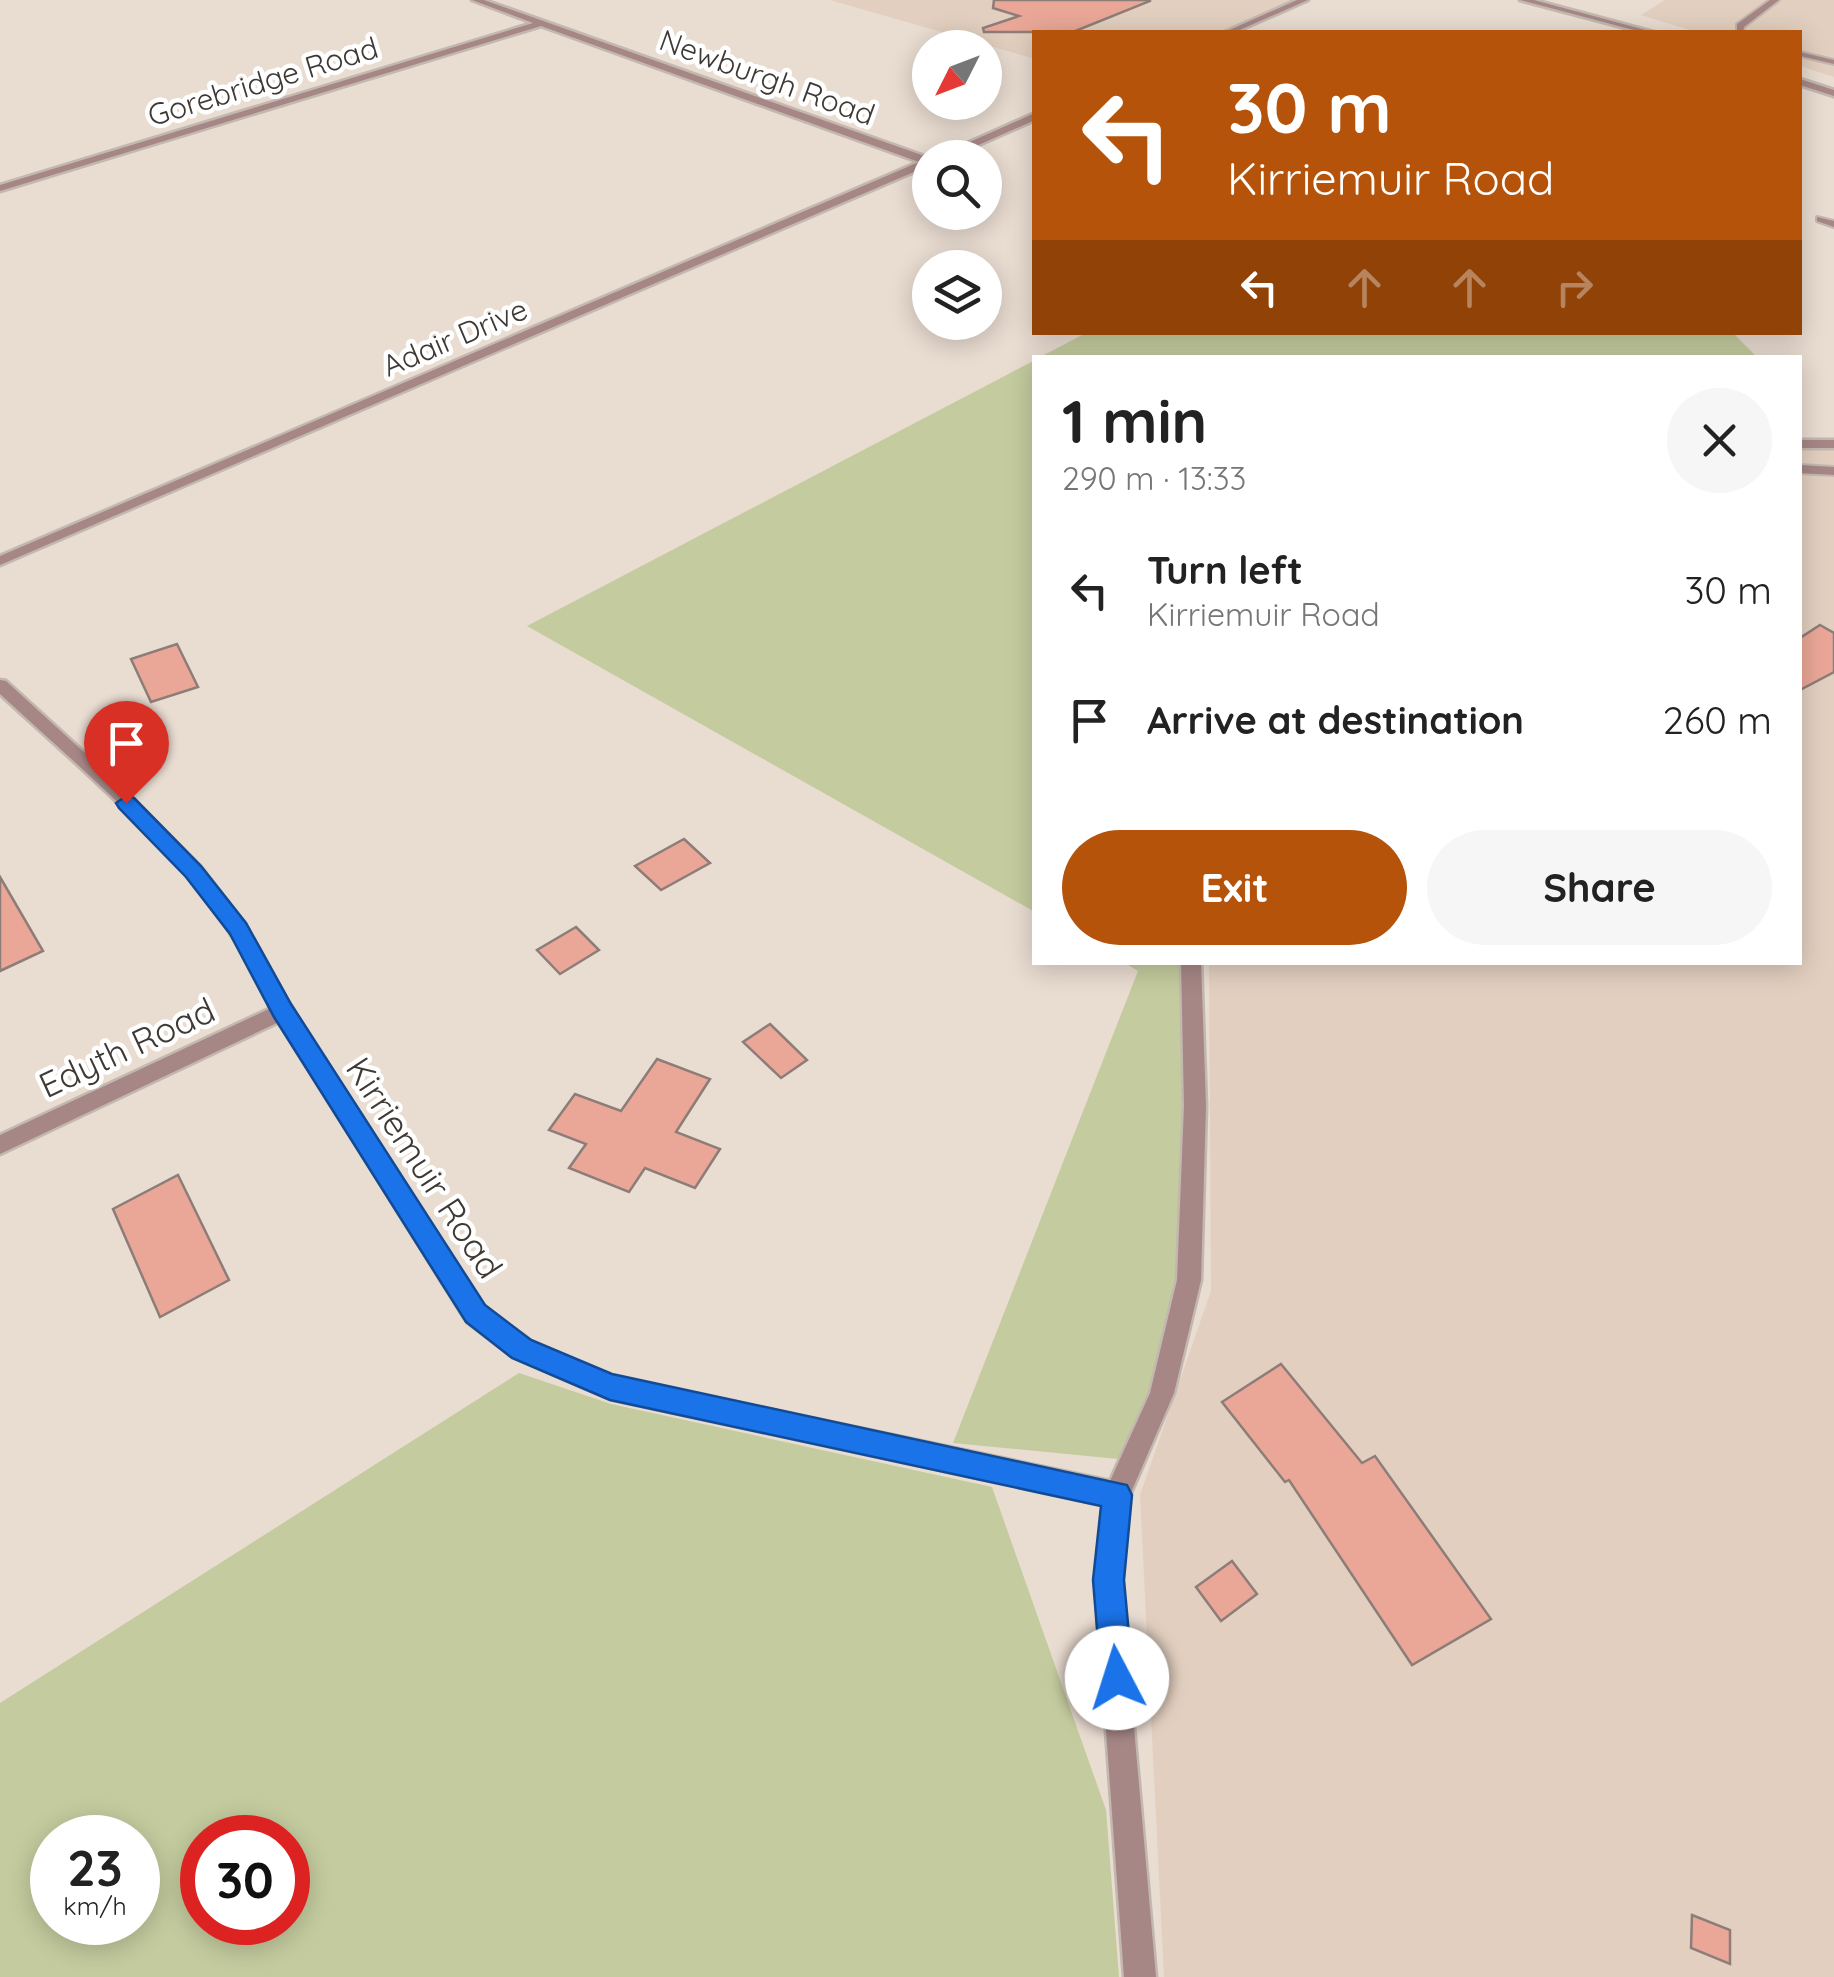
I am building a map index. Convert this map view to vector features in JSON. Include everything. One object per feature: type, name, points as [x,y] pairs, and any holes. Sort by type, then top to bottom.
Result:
[{"type":"street","name":"Newburgh Road","points":[[476,0],[912,153]]},
{"type":"street","points":[[1234,30],[1304,0]]},
{"type":"street","points":[[1524,0],[1641,30]]},
{"type":"street","name":"Gorebridge Road","points":[[0,188],[540,24]]},
{"type":"street","points":[[1802,83],[1834,93]]},
{"type":"street","name":"Adair Drive","points":[[979,140],[1032,117]]},
{"type":"street","name":"Adair Drive","points":[[0,561],[912,169]]},
{"type":"street","points":[[1802,444],[1834,444]]},
{"type":"street","name":"Kirriemuir Road","points":[[0,684],[104,780],[193,871],[238,928],[282,1011],[475,1314],[522,1349],[610,1387],[1117,1495]]},
{"type":"street","points":[[1140,1977],[1108,1580],[1117,1495],[1162,1393],[1190,1280],[1195,1106],[1191,965]]},
{"type":"street","name":"Edyth Road","points":[[0,1145],[282,1011]]},
{"type":"lane","points":[[1740,30],[1740,26],[1776,0]]},
{"type":"lane","points":[[1802,54],[1834,62]]},
{"type":"lane","points":[[1820,219],[1834,224]]},
{"type":"lane","points":[[1802,468],[1834,471]]},
{"type":"shaded area","points":[[830,0],[1298,0],[1226,30],[1032,30],[1032,58],[1002,50],[1002,30],[934,30]]},
{"type":"shaded area","points":[[1665,0],[1834,0],[1834,77],[1802,67],[1802,30],[1690,30],[1641,15]]},
{"type":"shaded area","points":[[1802,448],[1834,448],[1834,1977],[1164,1977],[1140,1495],[1211,1291],[1209,965],[1802,965]]},
{"type":"green space","points":[[1082,335],[1735,335],[1755,355],[1044,355]]},
{"type":"green space","points":[[1032,362],[1032,910],[527,626]]},
{"type":"green space","points":[[1128,965],[1186,965],[1185,1235],[1169,1342],[1154,1391],[1118,1459],[953,1443],[1138,971]]},
{"type":"green space","points":[[519,1373],[611,1404],[992,1487],[1106,1810],[1119,1977],[0,1977],[0,1703]]},
{"type":"building","points":[[994,0],[1150,0],[1078,30],[984,30],[1019,16],[993,8]]},
{"type":"building","points":[[1820,625],[1834,633],[1834,672],[1802,689],[1802,637]]},
{"type":"building","points":[[177,644],[198,687],[151,702],[131,659]]},
{"type":"building","points":[[684,839],[710,863],[661,890],[635,866]]},
{"type":"building","points":[[0,877],[43,951],[0,971]]},
{"type":"building","points":[[576,927],[599,950],[560,974],[537,950]]},
{"type":"building","points":[[770,1024],[807,1060],[781,1078],[743,1042]]},
{"type":"building","points":[[657,1059],[710,1079],[676,1132],[720,1149],[695,1188],[645,1168],[629,1192],[569,1168],[586,1144],[549,1130],[575,1094],[621,1111]]},
{"type":"building","points":[[178,1175],[229,1280],[160,1317],[113,1209]]},
{"type":"building","points":[[1281,1364],[1362,1463],[1375,1456],[1491,1619],[1412,1665],[1289,1480],[1285,1482],[1222,1402]]},
{"type":"building","points":[[1232,1561],[1257,1594],[1221,1621],[1196,1587]]},
{"type":"building","points":[[1692,1915],[1730,1930],[1730,1964],[1691,1948]]},
{"type":"route","points":[[126,803],[193,871],[238,928],[282,1011],[475,1314],[522,1349],[610,1387],[1117,1495],[1108,1580],[1117,1678]]}]
